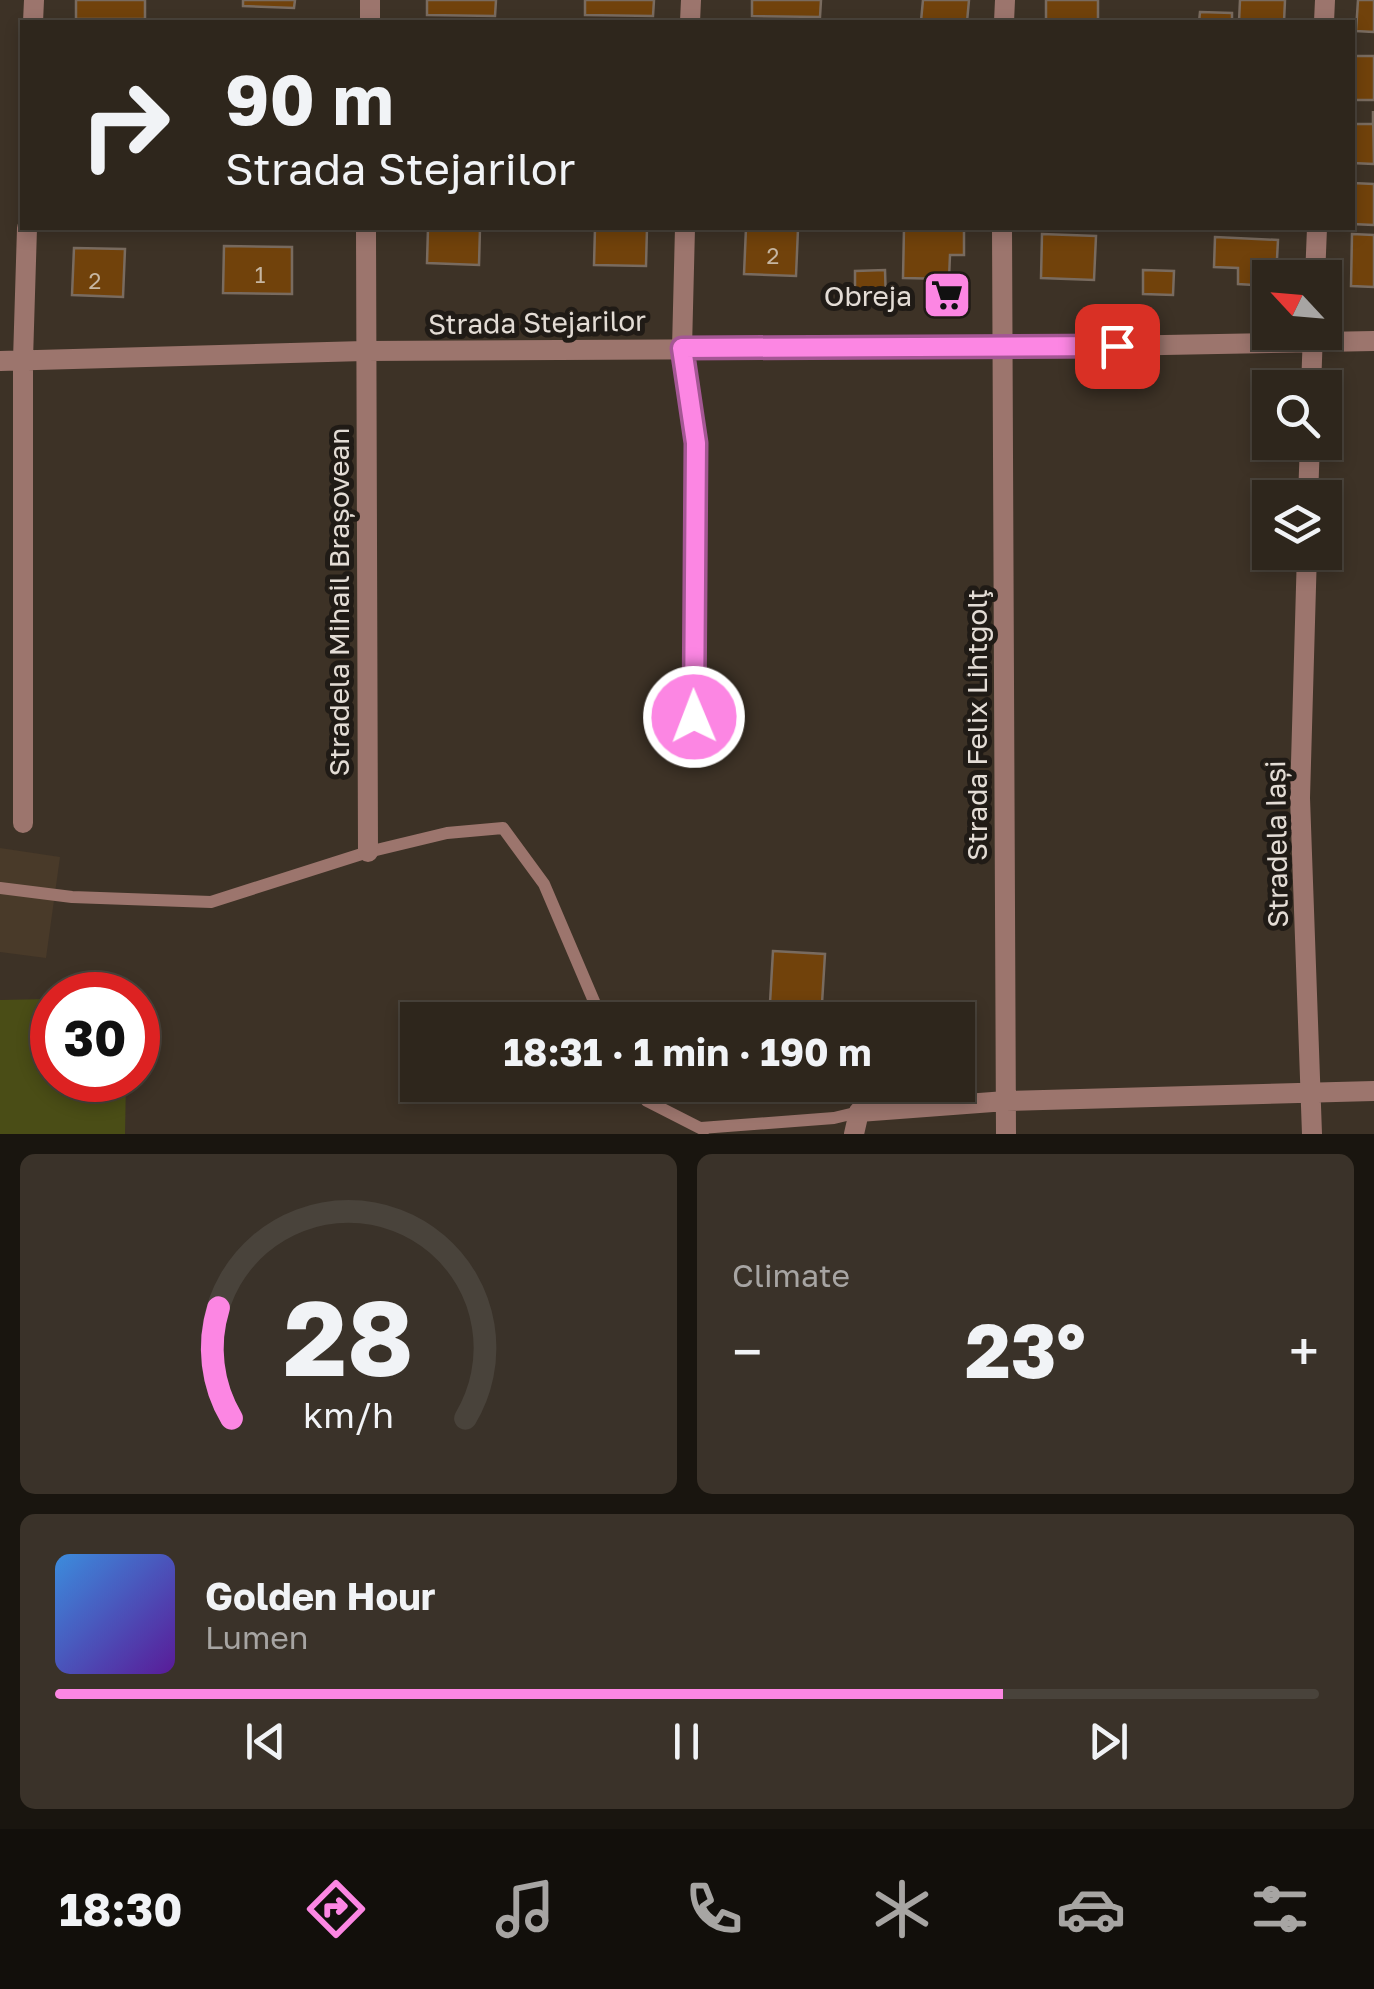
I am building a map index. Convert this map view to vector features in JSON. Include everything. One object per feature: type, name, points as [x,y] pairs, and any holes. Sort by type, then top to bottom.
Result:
[{"type":"street","points":[[23,823],[23,360],[27,230]]},
{"type":"street","name":"Stradela Mihail Brașovean","points":[[366,230],[368,852]]},
{"type":"street","points":[[685,230],[682,348],[696,443],[694,717]]},
{"type":"street","name":"Strada Felix Lihtgolţ","points":[[1002,230],[1006,1134]]},
{"type":"street","points":[[1316,260],[1317,230]]},
{"type":"street","name":"Strada Stejarilor","points":[[0,362],[364,352],[1000,348],[1252,339]]},
{"type":"street","name":"Strada Stejarilor","points":[[1342,339],[1374,341]]},
{"type":"street","name":"Stradela Iași","points":[[1306,570],[1300,798],[1312,1134]]},
{"type":"street","points":[[854,1134],[859,1112],[1006,1101],[1374,1091]]},
{"type":"lane","points":[[0,888],[72,897],[211,902],[368,852],[447,833],[503,828],[544,884],[594,1002]]},
{"type":"lane","points":[[649,1102],[706,1131],[859,1112]]},
{"type":"shaded area","points":[[0,848],[60,857],[46,958],[0,952]]},
{"type":"green space","points":[[30,999],[30,1102],[126,1102],[125,1134],[0,1134],[0,1000]]},
{"type":"building","points":[[76,0],[145,0],[145,19],[76,19]]},
{"type":"building","points":[[243,0],[295,0],[294,8],[243,6]]},
{"type":"building","points":[[427,0],[496,0],[495,16],[427,15]]},
{"type":"building","points":[[585,0],[654,0],[653,16],[585,15]]},
{"type":"building","points":[[752,0],[821,0],[820,17],[752,16]]},
{"type":"building","points":[[923,0],[969,0],[967,20],[921,20]]},
{"type":"building","points":[[1046,0],[1098,0],[1098,20],[1046,20]]},
{"type":"building","points":[[1240,0],[1285,0],[1284,20],[1239,20]]},
{"type":"building","points":[[1358,0],[1374,0],[1374,32],[1356,31]]},
{"type":"building","points":[[1200,12],[1232,13],[1232,20],[1199,20]]},
{"type":"building","points":[[1355,56],[1374,56],[1374,100],[1355,100]]},
{"type":"building","points":[[1373,111],[1374,164],[1355,163],[1355,124],[1373,124]]},
{"type":"building","points":[[1355,183],[1374,184],[1374,225],[1355,224]]},
{"type":"building","points":[[428,230],[480,230],[479,265],[427,263]]},
{"type":"building","points":[[595,230],[647,230],[646,266],[594,265]]},
{"type":"building","points":[[746,230],[798,230],[796,276],[744,274]]},
{"type":"building","points":[[904,230],[964,230],[964,255],[950,255],[949,279],[903,278]]},
{"type":"building","points":[[1042,234],[1096,236],[1094,280],[1041,278]]},
{"type":"building","points":[[1352,234],[1374,235],[1374,287],[1351,286]]},
{"type":"building","points":[[1215,237],[1278,240],[1277,260],[1252,260],[1252,285],[1238,284],[1238,268],[1214,267]]},
{"type":"building","points":[[224,246],[292,247],[292,294],[223,293]]},
{"type":"building","points":[[74,248],[125,249],[123,297],[72,295]]},
{"type":"building","points":[[885,270],[886,302],[855,302],[855,271]]},
{"type":"building","points":[[1143,270],[1174,271],[1173,295],[1143,294]]},
{"type":"building","points":[[773,951],[825,954],[822,1002],[770,1002]]},
{"type":"place","name":"Obreja","points":[[947,295]]},
{"type":"route","points":[[694,717],[696,443],[682,348],[1117,346]]}]
